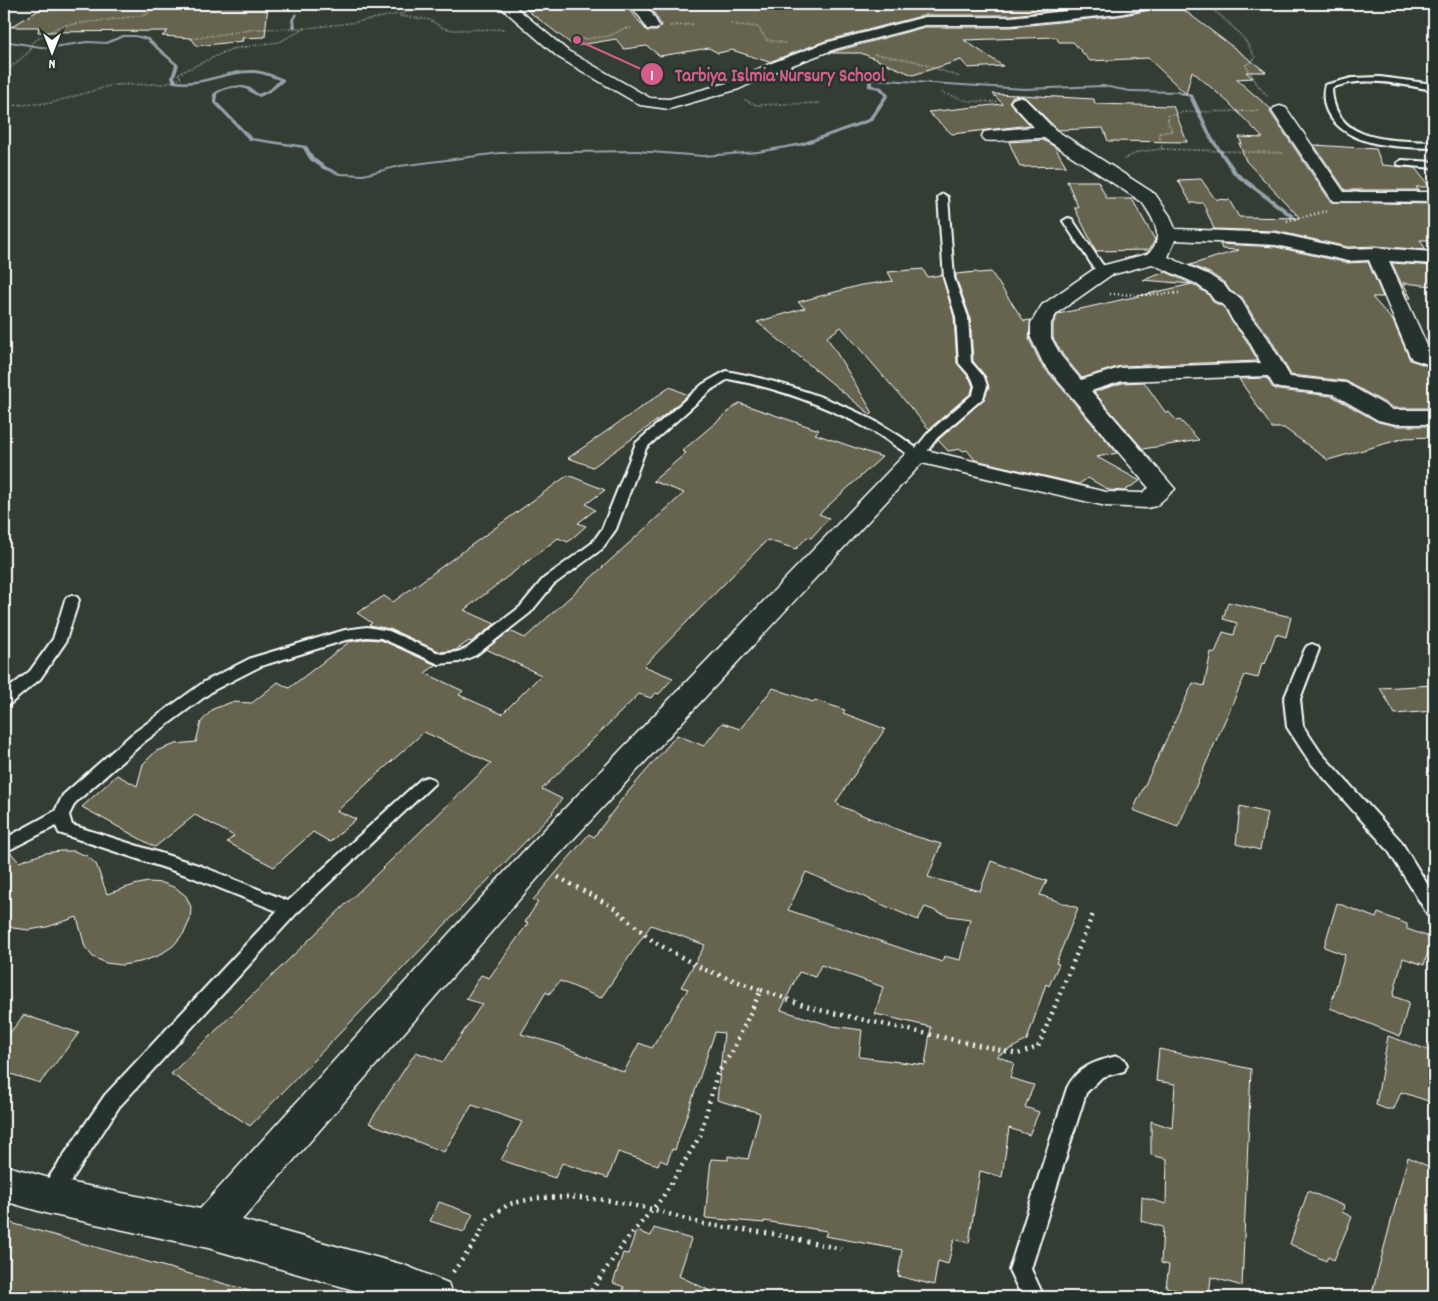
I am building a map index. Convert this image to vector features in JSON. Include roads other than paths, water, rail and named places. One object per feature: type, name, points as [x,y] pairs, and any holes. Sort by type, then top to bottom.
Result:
[{"type":"street","points":[[504,4],[563,54],[646,102],[669,104],[733,86],[774,66],[824,48],[925,21],[1011,21],[1119,10],[1150,4]]},
{"type":"street","points":[[634,4],[646,16],[652,26]]},
{"type":"street","points":[[208,1229],[532,863],[917,455],[1106,499],[1147,501],[1163,489],[1051,358],[1041,338],[1041,323],[1049,309],[1104,271],[1154,258],[1162,252],[1168,234],[1161,216],[1149,198],[1048,133],[1018,102]]},
{"type":"street","points":[[1280,111],[1339,197],[1434,197]]},
{"type":"street","points":[[990,136],[1026,132],[1048,133]]},
{"type":"street","points":[[1168,234],[1276,239],[1348,255],[1376,254],[1434,258]]},
{"type":"street","points":[[1376,254],[1420,354],[1434,360]]},
{"type":"street","points":[[1154,258],[1186,271],[1217,289],[1221,296],[1236,306],[1243,320],[1257,337],[1282,381],[1287,384],[1338,388],[1386,414],[1407,418],[1434,417]]},
{"type":"street","points":[[1077,388],[1120,375],[1275,368]]},
{"type":"street","points":[[4,1183],[49,1196],[208,1229],[404,1285],[441,1287]]},
{"type":"lane","points":[[1434,86],[1363,79],[1337,82],[1328,87],[1332,113],[1352,133],[1365,138],[1434,145]]},
{"type":"lane","points":[[1402,163],[1434,165]]},
{"type":"lane","points":[[5,846],[61,815],[69,799],[138,738],[208,686],[256,662],[345,635],[367,632],[384,634],[439,659],[458,657],[471,652],[524,610],[548,582],[597,546],[609,529],[640,446],[720,377],[726,376],[766,382],[797,391],[869,424],[903,443],[917,455],[933,434],[979,395],[981,386],[978,378],[965,363],[962,316],[950,278],[943,197]]},
{"type":"lane","points":[[1068,221],[1104,271]]},
{"type":"lane","points":[[4,700],[35,675],[60,640],[72,600]]},
{"type":"lane","points":[[1312,649],[1292,700],[1295,727],[1316,757],[1394,845],[1434,910]]},
{"type":"lane","points":[[49,1196],[112,1101],[290,909],[427,783]]},
{"type":"lane","points":[[61,815],[65,829],[195,871],[290,909]]},
{"type":"lane","points":[[1033,1297],[1020,1270],[1077,1088],[1096,1070],[1117,1065]]},
{"type":"waterway","points":[[294,27],[293,20],[296,14]]},
{"type":"waterway","points":[[4,41],[47,48],[87,42],[107,43],[123,36],[135,36],[147,39],[177,65],[173,77],[175,82],[188,84],[240,72],[253,71],[267,74],[282,80],[258,96],[248,88],[222,89],[215,94],[215,102],[251,139],[305,147],[312,159],[325,168],[339,174],[363,175],[400,166],[500,153],[637,151],[703,156],[758,152],[802,144],[870,120],[887,95],[880,88],[870,86],[870,79],[1024,89],[1103,86],[1130,91],[1177,92],[1191,96],[1211,138],[1236,174],[1301,225]]},
{"type":"place","name":"Tarbiya Islmia Nursury School","points":[[577,40]]}]
